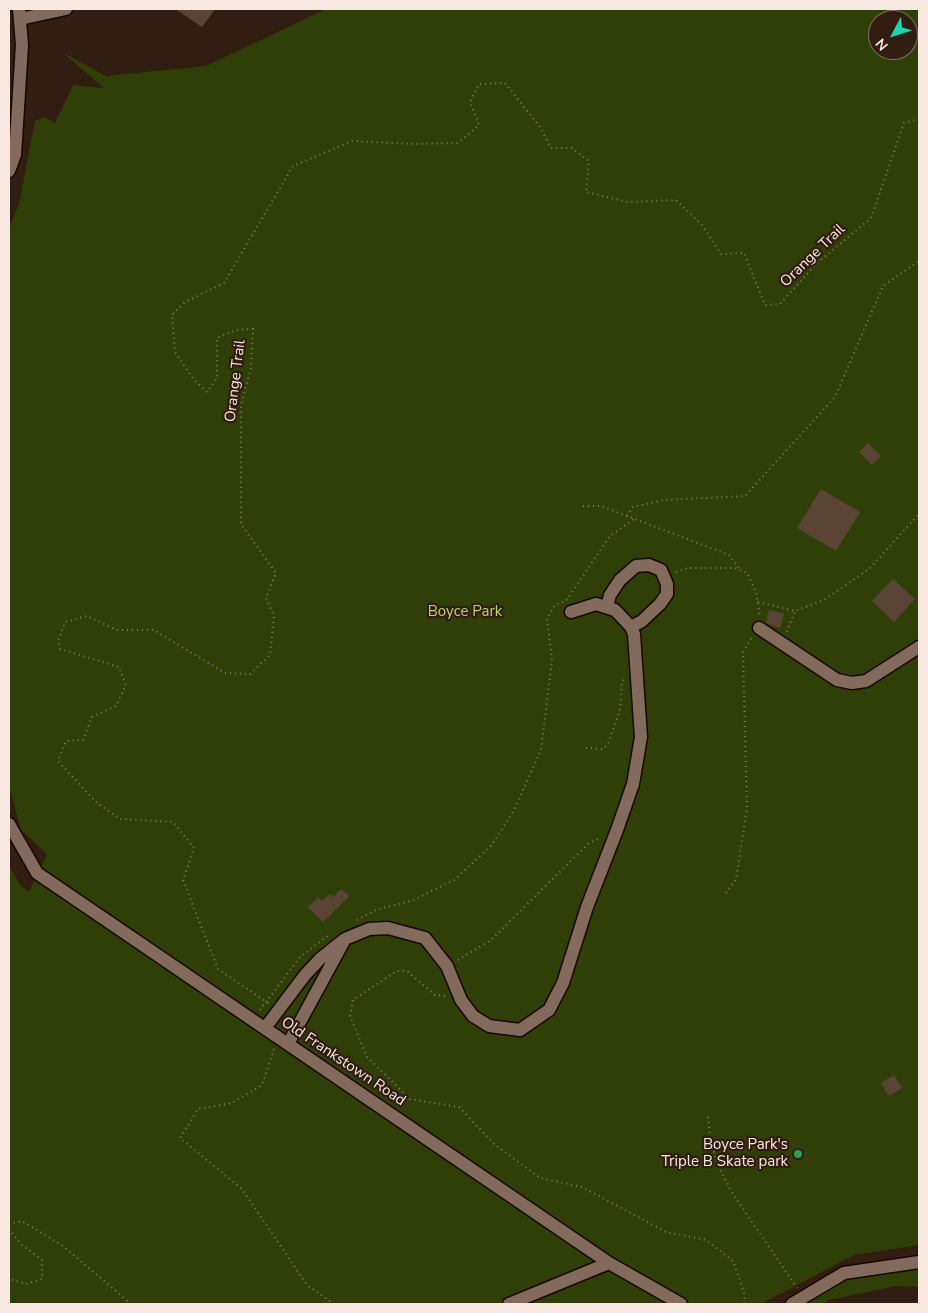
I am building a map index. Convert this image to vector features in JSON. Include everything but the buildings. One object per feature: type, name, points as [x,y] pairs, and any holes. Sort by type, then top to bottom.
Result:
[{"type":"street","points":[[9,171],[15,155],[22,45],[20,14],[66,9]]},
{"type":"street","points":[[607,607],[610,595],[620,580],[636,566],[649,565],[661,570],[664,577],[666,594],[660,604],[642,621],[631,626]]},
{"type":"street","points":[[265,1028],[320,959],[345,939],[369,929],[388,928],[425,938],[447,966],[457,991],[473,1016],[489,1026],[520,1030],[549,1010],[563,983],[587,907],[633,784],[641,737],[631,626],[615,610],[596,604],[571,612]]},
{"type":"street","points":[[759,628],[837,680],[852,683],[866,681],[919,647]]},
{"type":"street","name":"Old Frankstown Road","points":[[9,824],[37,873],[609,1263],[681,1304]]},
{"type":"street","points":[[283,1041],[345,939]]},
{"type":"street","points":[[792,1304],[844,1273],[919,1262]]},
{"type":"street","points":[[509,1304],[609,1263]]},
{"type":"path","name":"Orange Trail","points":[[278,1010],[218,968],[183,880],[194,848],[173,822],[120,819],[96,802],[58,761],[66,741],[83,740],[92,717],[116,706],[126,685],[119,667],[60,649],[58,641],[65,622],[87,616],[117,630],[154,630],[226,673],[250,674],[270,655],[274,616],[266,598],[276,573],[241,524],[241,405],[252,368],[253,329],[236,330],[217,338],[217,378],[207,392],[194,380],[175,352],[172,315],[185,302],[224,283],[293,166],[352,141],[416,144],[458,143],[479,125],[470,102],[479,84],[505,83],[540,127],[551,148],[572,148],[589,161],[586,192],[628,202],[676,200],[702,225],[721,254],[744,253],[765,305],[780,304],[816,264],[872,218],[904,123],[919,119]]},
{"type":"path","points":[[627,516],[633,507],[664,500],[745,496],[836,398],[883,286],[919,261]]},
{"type":"path","points":[[583,506],[601,506],[730,555],[740,570]]},
{"type":"path","points":[[758,602],[795,611],[824,600],[869,569],[919,514]]},
{"type":"path","points":[[354,921],[376,910],[414,900],[454,880],[491,846],[513,812],[541,750],[552,660],[547,619],[555,604],[566,601],[610,536],[634,519]]},
{"type":"path","points":[[664,577],[688,568],[735,568],[747,573],[758,602],[759,628],[742,652],[746,808],[736,879],[726,893]]},
{"type":"path","points":[[783,644],[795,611]]},
{"type":"path","points":[[586,748],[603,749],[608,744],[620,710],[622,682],[629,673],[636,672]]},
{"type":"path","points":[[447,966],[491,940],[588,844],[617,830]]},
{"type":"path","points":[[250,1018],[267,1002],[300,956],[332,933]]},
{"type":"path","points":[[457,991],[443,996],[435,995],[407,971],[397,971],[353,1000],[350,1016],[367,1057],[410,1099],[459,1107],[494,1144],[540,1178],[582,1187],[666,1232],[706,1240],[733,1261],[744,1292],[745,1304]]},
{"type":"path","points":[[283,1041],[262,1085],[232,1103],[198,1109],[180,1138],[242,1189],[307,1284],[334,1304]]},
{"type":"path","points":[[708,1118],[711,1144],[719,1167],[731,1191],[804,1297]]},
{"type":"path","points":[[9,1224],[22,1221],[63,1246],[131,1304]]},
{"type":"path","points":[[9,1229],[21,1244],[42,1260],[42,1279],[26,1284],[9,1279]]},
{"type":"green space","name":"Boyce Park","points":[[326,9],[919,9],[919,1245],[854,1255],[761,1304],[9,1304],[9,866],[20,885],[29,892],[47,854],[21,830],[9,786],[9,229],[19,204],[35,121],[44,117],[55,123],[73,85],[104,88],[62,52],[106,76],[206,66]]},
{"type":"green space","points":[[919,1269],[919,1287],[896,1286],[829,1300],[823,1304],[802,1304],[845,1280]]},
{"type":"place","name":"Boyce Park's Triple B Skate park","points":[[798,1154]]}]
